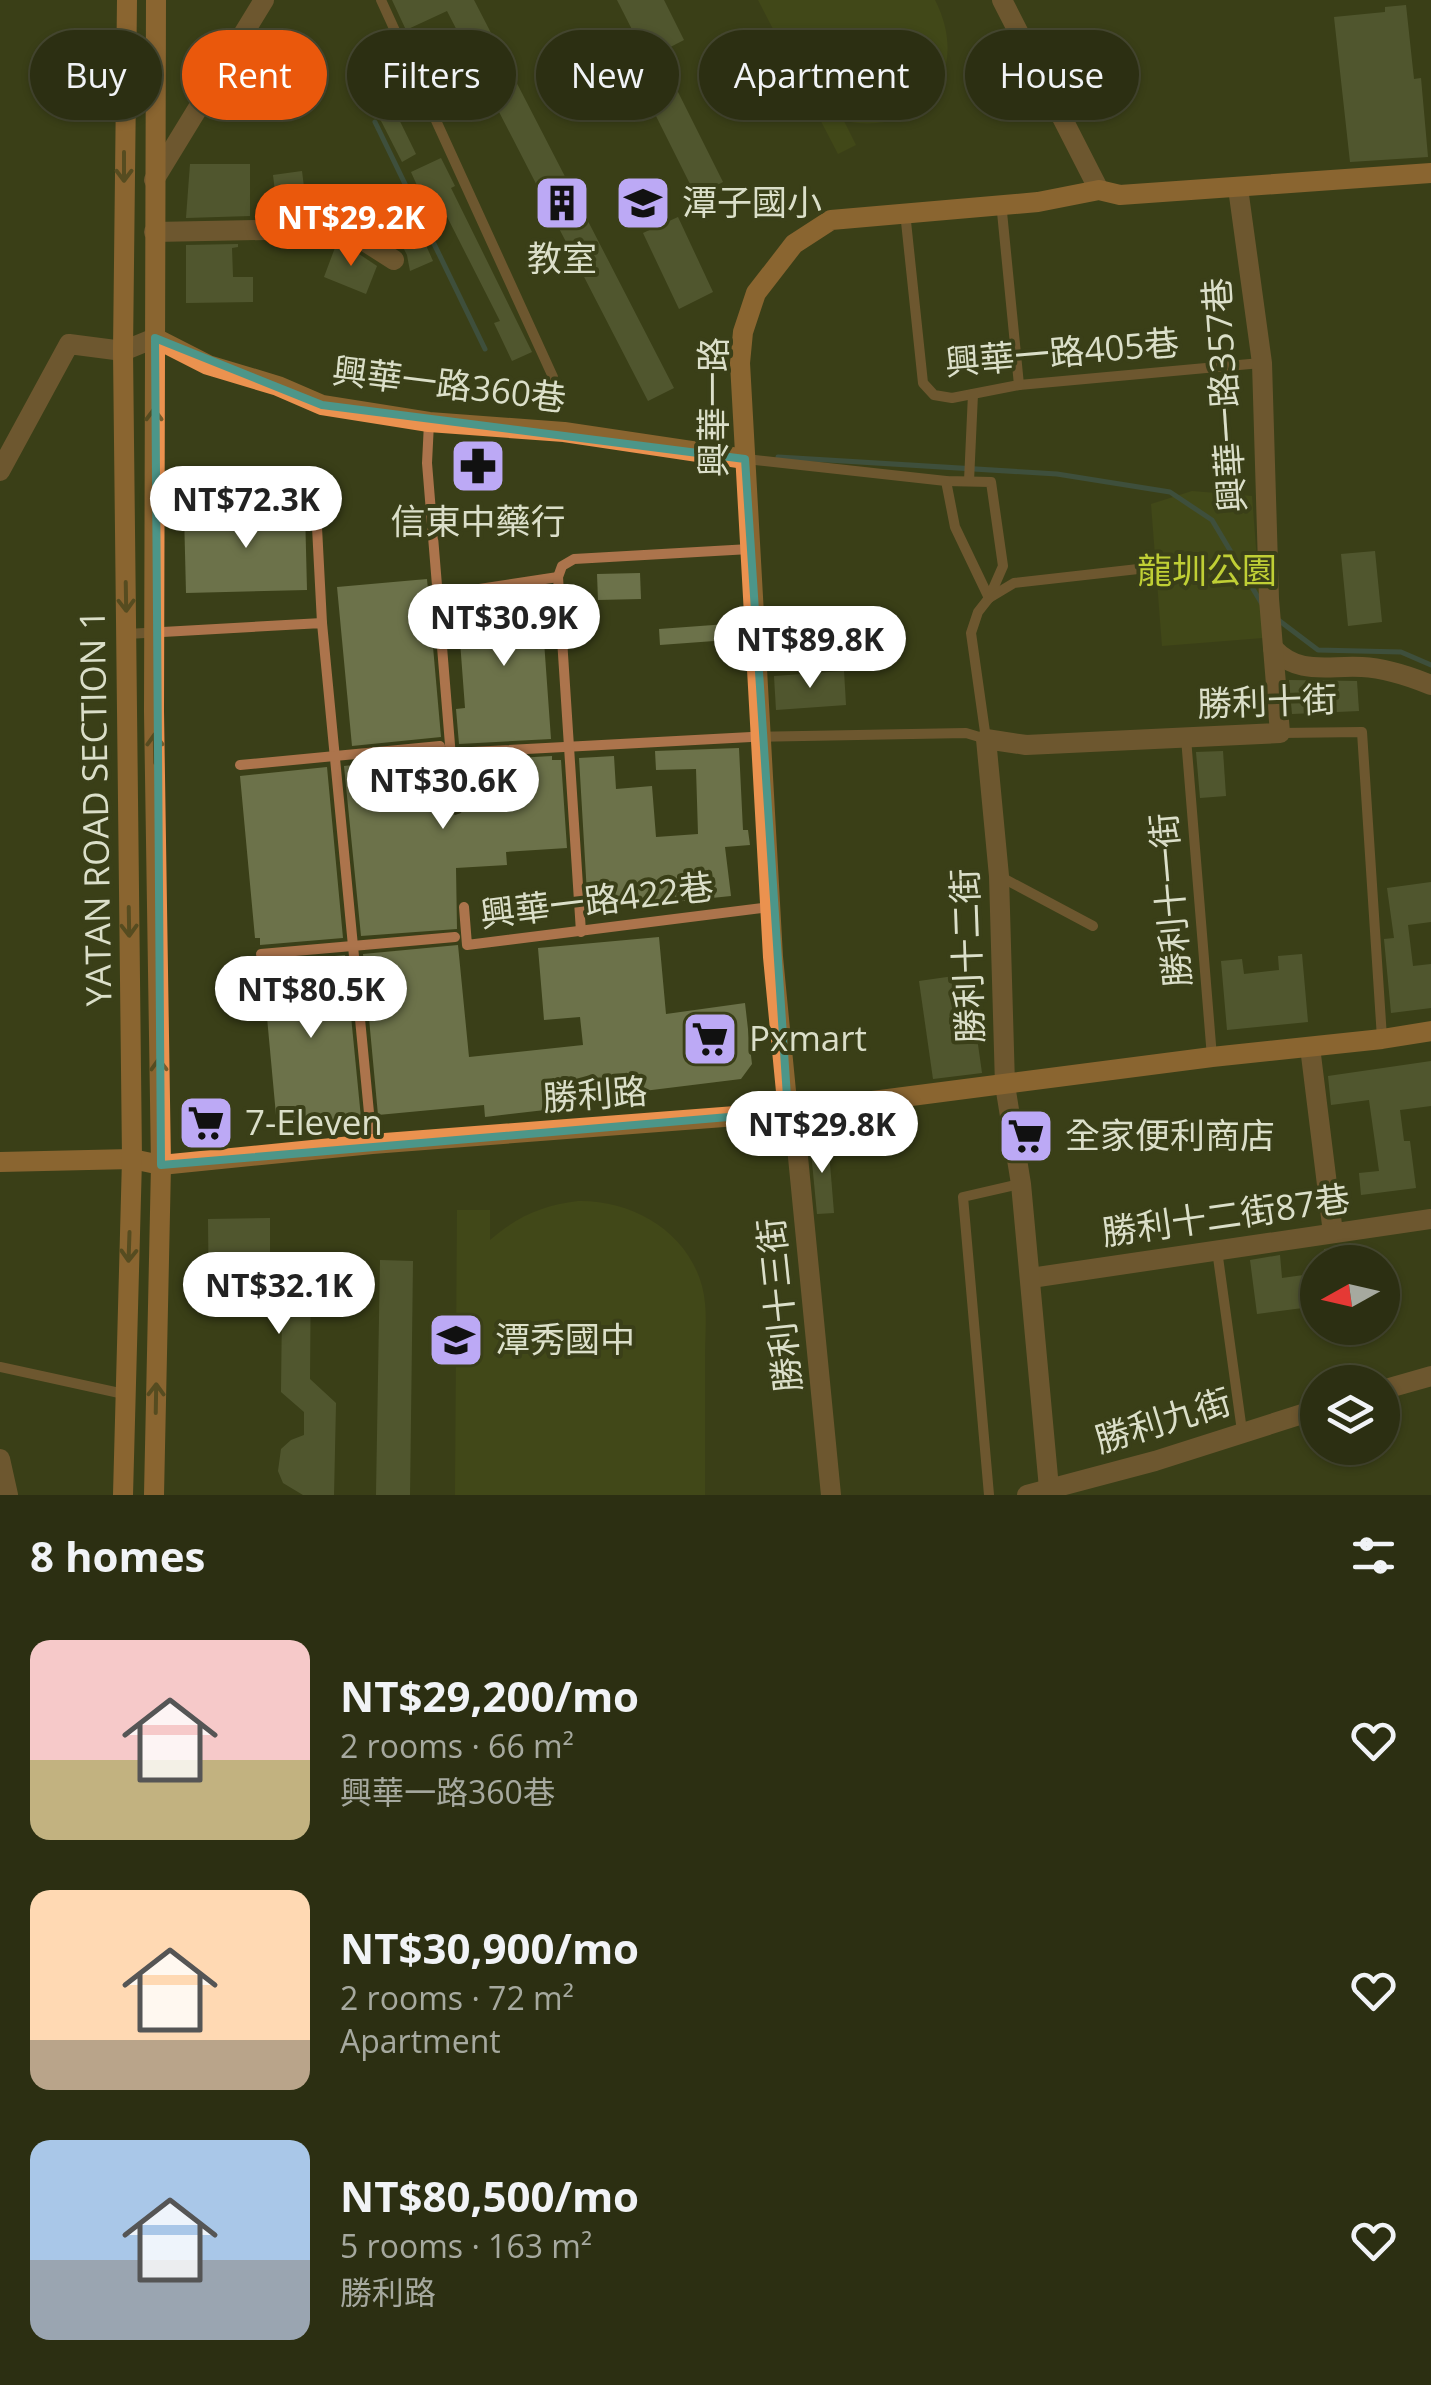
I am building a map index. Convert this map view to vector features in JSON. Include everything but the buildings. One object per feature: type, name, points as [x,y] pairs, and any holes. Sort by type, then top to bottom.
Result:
[{"type":"street","name":"YATAN ROAD SECTION 1","points":[[123,1495],[132,1159],[123,351],[128,0]]},
{"type":"street","name":"YATAN ROAD SECTION 1","points":[[154,1495],[161,1165],[154,506],[156,0]]},
{"type":"street","points":[[154,180],[264,0]]},
{"type":"street","points":[[1002,0],[1100,190]]},
{"type":"street","name":"興華一路","points":[[788,1112],[771,906],[740,362],[743,332],[756,293],[794,244],[830,220],[1038,202],[1100,190],[1120,196],[1431,174]]},
{"type":"street","name":"興華一路357巷","points":[[1238,188],[1262,363],[1273,648]]},
{"type":"street","points":[[154,232],[350,232],[394,260]]},
{"type":"street","points":[[0,471],[68,344],[123,351],[154,338]]},
{"type":"street","name":"興華一路360巷","points":[[154,338],[208,365],[278,386],[322,405],[429,422],[564,432],[745,459]]},
{"type":"street","points":[[1273,648],[1285,662],[1303,669],[1364,666],[1431,685]]},
{"type":"street","points":[[1273,648],[1280,732]]},
{"type":"street","name":"勝利十街","points":[[986,740],[1026,746],[1280,732]]},
{"type":"street","name":"勝利十二街","points":[[986,740],[999,876],[1005,1086],[1021,1184],[1049,1488]]},
{"type":"street","name":"勝利路","points":[[0,1162],[132,1159],[161,1165],[372,1144],[788,1112],[1431,1031]]},
{"type":"street","points":[[1310,1047],[1333,1233]]},
{"type":"street","name":"勝利十三街","points":[[788,1112],[794,1116],[831,1495]]},
{"type":"street","name":"勝利十二街87巷","points":[[1031,1278],[1333,1233],[1430,1226]]},
{"type":"street","points":[[1400,1385],[1431,1376]]},
{"type":"street","name":"勝利九街","points":[[1027,1495],[1155,1461],[1300,1414]]},
{"type":"street","points":[[0,1459],[8,1495]]},
{"type":"lane","points":[[381,0],[553,378]]},
{"type":"lane","name":"興華一路405巷","points":[[906,212],[924,383],[934,395],[952,398],[1019,384],[1262,363]]},
{"type":"lane","points":[[1002,212],[1019,384]]},
{"type":"lane","points":[[745,459],[946,481],[970,478],[973,394]]},
{"type":"lane","points":[[429,422],[427,464],[456,806]]},
{"type":"lane","name":"勝利十二街","points":[[970,478],[992,482],[1003,566],[970,633],[986,740]]},
{"type":"lane","points":[[946,481],[955,527],[988,598],[1014,583],[1156,567]]},
{"type":"lane","points":[[154,506],[303,498],[316,508],[322,623],[372,1144]]},
{"type":"lane","points":[[581,932],[566,745],[558,577],[562,566],[574,559],[751,549]]},
{"type":"lane","points":[[440,595],[558,577]]},
{"type":"lane","points":[[127,634],[322,623]]},
{"type":"lane","name":"勝利十街","points":[[1280,732],[1362,732],[1382,1040]]},
{"type":"lane","points":[[452,753],[762,737],[966,733],[986,740]]},
{"type":"lane","name":"勝利十一街","points":[[1186,737],[1212,1057]]},
{"type":"lane","points":[[240,765],[440,746]]},
{"type":"lane","points":[[999,876],[1093,926]]},
{"type":"lane","name":"興華一路422巷","points":[[464,906],[467,945],[771,906]]},
{"type":"lane","points":[[260,954],[455,937]]},
{"type":"lane","points":[[988,1495],[963,1196],[1021,1184]]},
{"type":"lane","points":[[1217,1249],[1242,1431]]},
{"type":"lane","points":[[0,1366],[124,1394]]},
{"type":"highlighted area","points":[[155,338],[322,405],[745,459],[788,1112],[161,1165]]},
{"type":"green space","points":[[758,0],[935,0],[945,27],[947,52],[945,63],[945,30],[774,30]]},
{"type":"green space","points":[[820,120],[891,120],[844,121],[856,145],[838,154]]},
{"type":"green space","name":"龍圳公園","points":[[1192,491],[1252,496],[1263,638],[1162,646],[1151,504]]},
{"type":"green space","points":[[578,1201],[618,1206],[655,1222],[684,1249],[695,1267],[706,1312],[705,1495],[455,1495],[457,1210],[490,1210],[490,1240],[531,1213]]},
{"type":"waterway","points":[[375,122],[485,349]]},
{"type":"waterway","points":[[778,457],[1057,474],[1170,492],[1212,520],[1262,604]]},
{"type":"waterway","points":[[1277,619],[1318,650],[1401,652],[1431,665]]},
{"type":"place","name":"教室","points":[[562,203]]},
{"type":"place","name":"潭子國小","points":[[643,203]]},
{"type":"place","name":"信東中藥行","points":[[478,466]]},
{"type":"place","name":"Pxmart","points":[[710,1039]]},
{"type":"place","name":"7-Eleven","points":[[206,1123]]},
{"type":"place","name":"全家便利商店","points":[[1026,1136]]},
{"type":"place","name":"潭秀國中","points":[[456,1340]]}]
